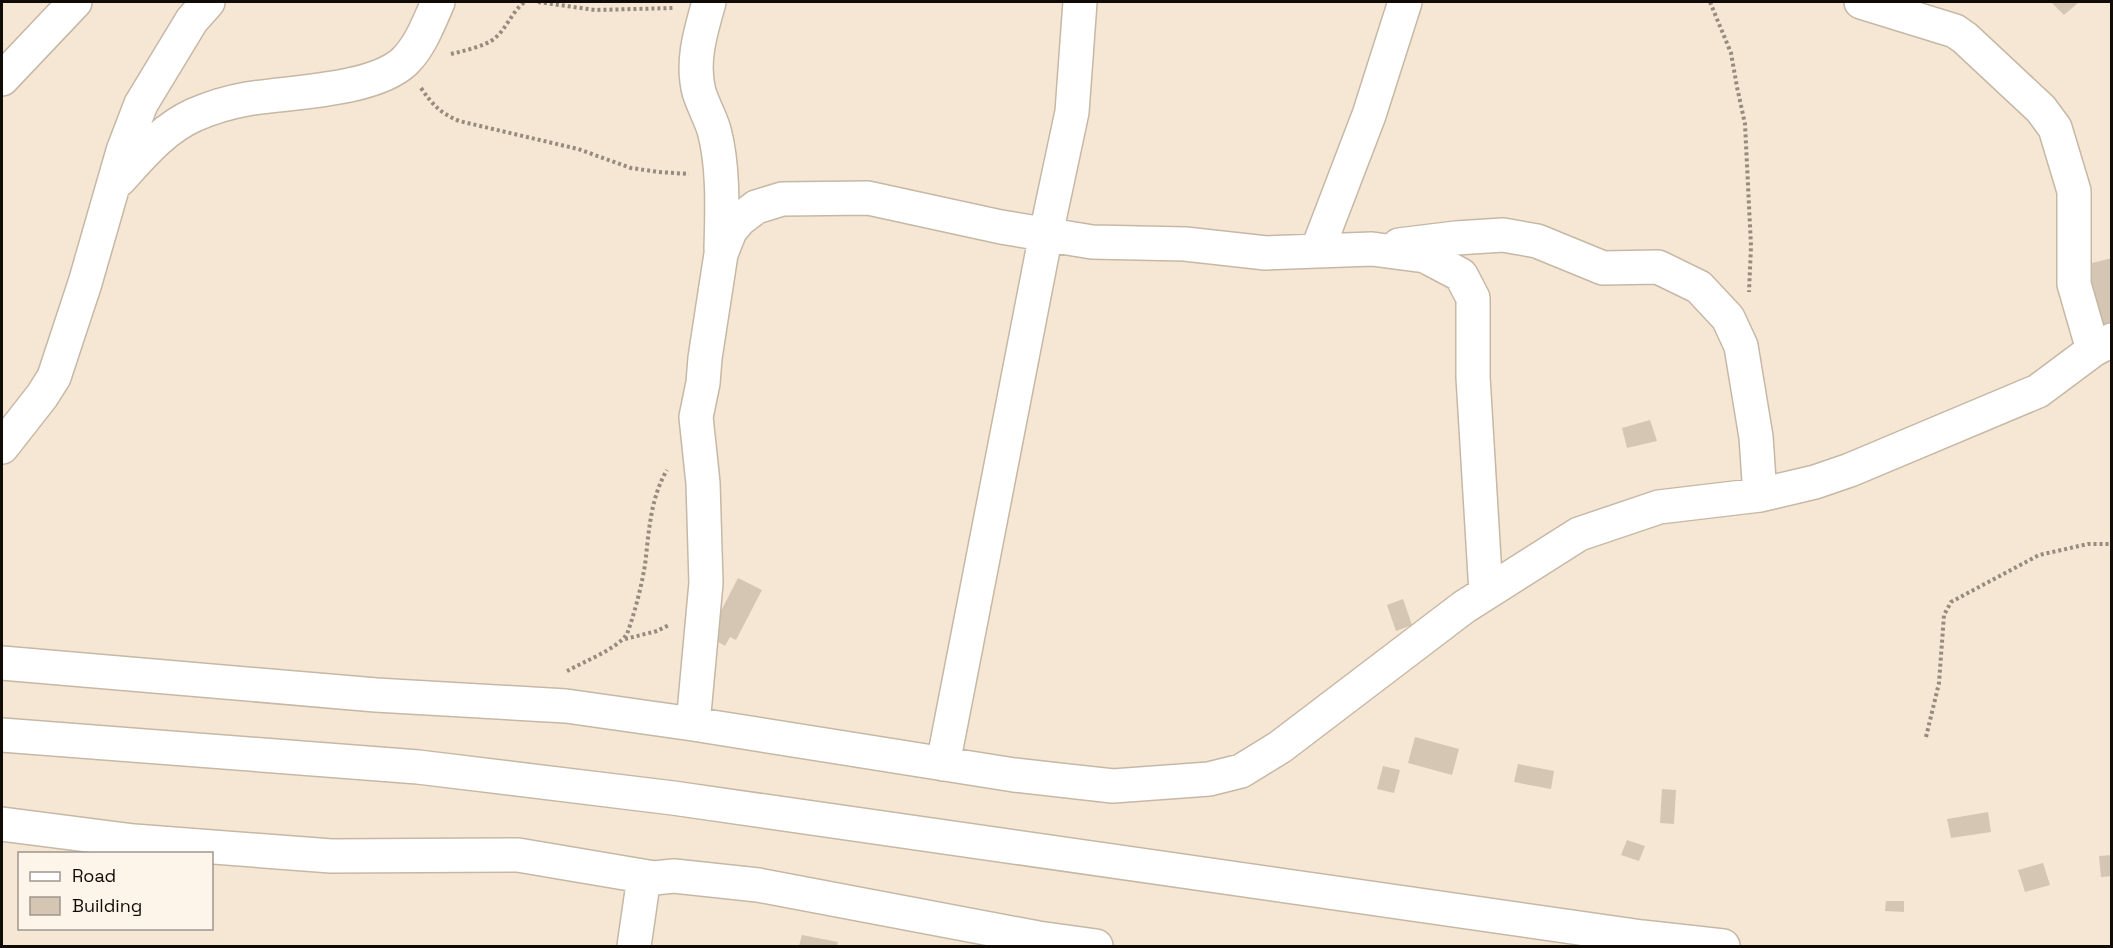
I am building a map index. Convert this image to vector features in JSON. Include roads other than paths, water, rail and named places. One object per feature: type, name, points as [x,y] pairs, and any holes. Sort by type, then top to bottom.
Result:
[{"type":"main road","points":[[2,79],[75,2]]},
{"type":"main road","points":[[2,442],[42,396],[54,377],[123,151],[141,104],[192,20],[208,2]]},
{"type":"main road","points":[[112,189],[153,142],[173,127],[195,115],[244,99],[357,84],[389,71],[403,62],[413,51],[438,2]]},
{"type":"main road","points":[[943,764],[1046,234],[1072,112],[1080,2]]},
{"type":"main road","points":[[1317,251],[1369,116],[1405,2]]},
{"type":"main road","points":[[2,663],[376,695],[566,706],[1014,775],[1113,786],[1209,779],[1241,771],[1280,747],[1464,607],[1579,534],[1659,507],[1760,495],[1815,482],[1850,470],[2038,391],[2102,345],[2074,284],[2074,190],[2055,128],[2041,109],[1965,38],[1945,14],[1861,2]]},
{"type":"main road","points":[[693,724],[706,583],[703,483],[696,417],[704,383],[705,358],[721,254],[723,205],[714,131],[699,91],[696,73],[698,37],[708,4]]},
{"type":"main road","points":[[721,254],[730,231],[739,220],[756,207],[782,199],[868,198],[1001,228],[1092,242],[1185,244],[1266,253],[1372,249],[1456,238],[1503,236],[1537,241],[1603,268],[1658,267],[1699,287],[1728,318],[1741,346],[1756,437],[1760,495]]},
{"type":"main road","points":[[1372,249],[1425,256],[1461,275],[1473,298],[1473,377],[1486,593]]},
{"type":"main road","points":[[2,735],[418,767],[661,796],[1630,936],[1723,946]]},
{"type":"main road","points":[[2,824],[134,841],[331,856],[518,855],[654,878],[701,878],[758,885],[1038,938],[1096,946]]},
{"type":"main road","points":[[634,946],[642,889],[646,882],[654,878]]}]
